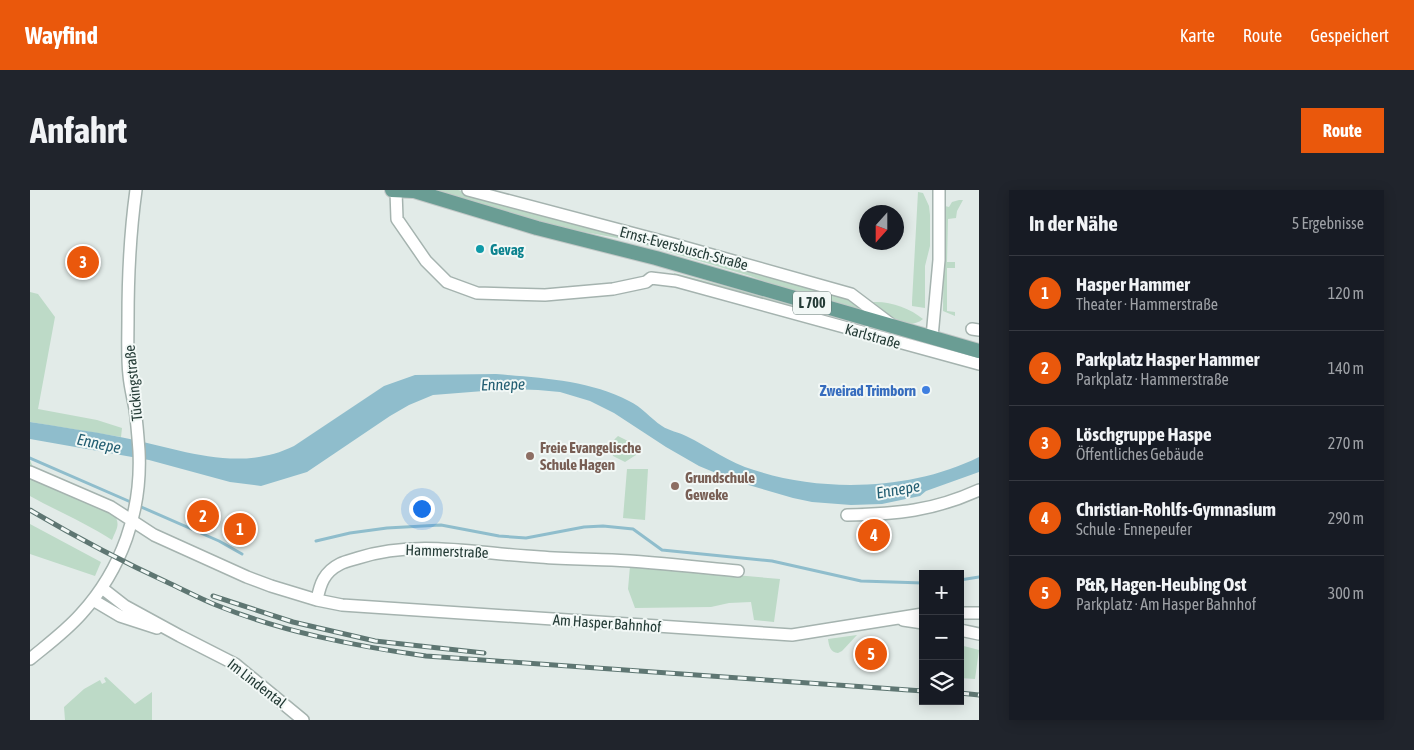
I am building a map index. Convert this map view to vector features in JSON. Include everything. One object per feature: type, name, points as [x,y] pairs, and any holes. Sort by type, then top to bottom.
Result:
[{"type":"main road","name":"L 700","points":[[394,190],[412,190],[537,228],[656,258],[979,351]]},
{"type":"street","name":"Tückingstraße","points":[[30,659],[80,616],[102,588],[118,561],[133,517],[138,480],[137,429],[128,362],[129,256],[136,190]]},
{"type":"street","name":"Karlstraße","points":[[394,190],[397,219],[426,261],[447,282],[477,293],[545,295],[612,289],[646,282],[651,278],[676,281],[979,364]]},
{"type":"street","name":"Ernst-Eversbusch-Straße","points":[[468,190],[673,244],[851,294],[892,325]]},
{"type":"street","points":[[932,337],[939,260],[939,190]]},
{"type":"street","points":[[651,278],[656,258]]},
{"type":"street","points":[[30,472],[126,516],[133,517],[154,535],[271,586],[317,600]]},
{"type":"street","points":[[847,515],[892,514],[935,507],[979,490]]},
{"type":"street","name":"Hammerstraße","points":[[317,600],[322,579],[340,564],[373,553],[410,548],[613,560],[738,570]]},
{"type":"street","name":"Im Lindental","points":[[102,588],[125,606],[236,664],[303,720]]},
{"type":"street","name":"Im Lindental","points":[[93,600],[120,616],[180,636]]},
{"type":"street","name":"Am Hasper Bahnhof","points":[[317,600],[352,605],[792,635],[919,615]]},
{"type":"street","points":[[964,612],[979,613]]},
{"type":"street","name":"Am Hasper Bahnhof","points":[[897,619],[919,622]]},
{"type":"street","points":[[964,631],[979,634]]},
{"type":"green space","points":[[433,190],[458,190],[624,235],[623,239],[551,226]]},
{"type":"green space","points":[[918,192],[923,193],[929,206],[930,215],[930,246],[925,266],[925,308],[912,306]]},
{"type":"green space","points":[[963,200],[957,211],[956,218],[948,219],[947,262],[955,262],[955,268],[947,268],[947,311],[955,312],[955,316],[943,311],[944,217],[945,206],[949,207],[952,202]]},
{"type":"green space","points":[[632,237],[848,298],[871,312],[784,289],[750,276],[632,241]]},
{"type":"green space","points":[[674,273],[818,310],[917,341],[674,276]]},
{"type":"green space","points":[[30,292],[38,294],[55,317],[38,409],[97,420],[122,428],[121,437],[30,422]]},
{"type":"green space","points":[[873,302],[899,306],[923,319],[917,323],[910,324],[896,320]]},
{"type":"green space","points":[[618,436],[632,443],[636,455],[625,462],[613,456],[612,445]]},
{"type":"green space","points":[[30,460],[37,477],[113,513],[118,523],[112,540],[30,496]]},
{"type":"green space","points":[[627,469],[648,469],[645,520],[623,518]]},
{"type":"green space","points":[[30,524],[101,562],[95,576],[30,554]]},
{"type":"green space","points":[[630,566],[780,579],[774,622],[754,620],[751,602],[729,603],[711,607],[635,608],[628,589]]},
{"type":"green space","points":[[857,635],[838,653],[830,648],[828,639]]},
{"type":"green space","points":[[964,646],[979,650],[975,679],[964,678]]},
{"type":"green space","points":[[106,677],[135,704],[152,692],[152,720],[65,720],[64,707],[84,689],[100,680],[102,684],[106,682],[104,678]]},
{"type":"water","name":"Ennepe","points":[[496,374],[564,381],[598,388],[634,403],[665,428],[686,436],[728,459],[745,467],[781,477],[838,485],[897,482],[953,468],[979,457],[979,472],[926,491],[920,496],[882,504],[851,505],[812,502],[735,481],[699,466],[614,413],[590,401],[560,392],[538,390],[509,389],[433,395],[409,405],[390,416],[307,472],[261,486],[230,482],[149,460],[30,439],[30,422],[120,437],[207,456],[251,458],[273,454],[294,446],[384,386],[415,375]]},
{"type":"waterway","points":[[30,458],[133,503]]},
{"type":"waterway","points":[[139,506],[219,541],[242,554]]},
{"type":"waterway","points":[[316,541],[350,533],[387,528],[441,525],[499,536],[526,538],[584,527],[603,526],[633,529],[662,550],[772,561],[861,581],[919,583]]},
{"type":"waterway","points":[[964,579],[979,577]]},
{"type":"railway","points":[[30,510],[117,558],[210,603],[267,623],[346,643],[426,656],[919,691]]},
{"type":"railway","points":[[213,596],[293,622],[375,641],[484,653]]},
{"type":"railway","points":[[964,693],[979,695]]},
{"type":"place","name":"Gevag","points":[[480,249]]},
{"type":"place","name":"Löschgruppe Haspe","points":[[83,262]]},
{"type":"place","name":"Zweirad Trimborn","points":[[926,390]]},
{"type":"place","name":"Freie Evangelische Schule Hagen","points":[[530,456]]},
{"type":"place","name":"Grundschule Geweke","points":[[675,486]]},
{"type":"place","name":"Parkplatz Hasper Hammer","points":[[203,516]]},
{"type":"place","name":"Hasper Hammer","points":[[240,529]]},
{"type":"place","name":"Christian-Rohlfs-Gymnasium","points":[[874,535]]},
{"type":"place","name":"P&R, Hagen-Heubing Ost","points":[[871,654]]}]
